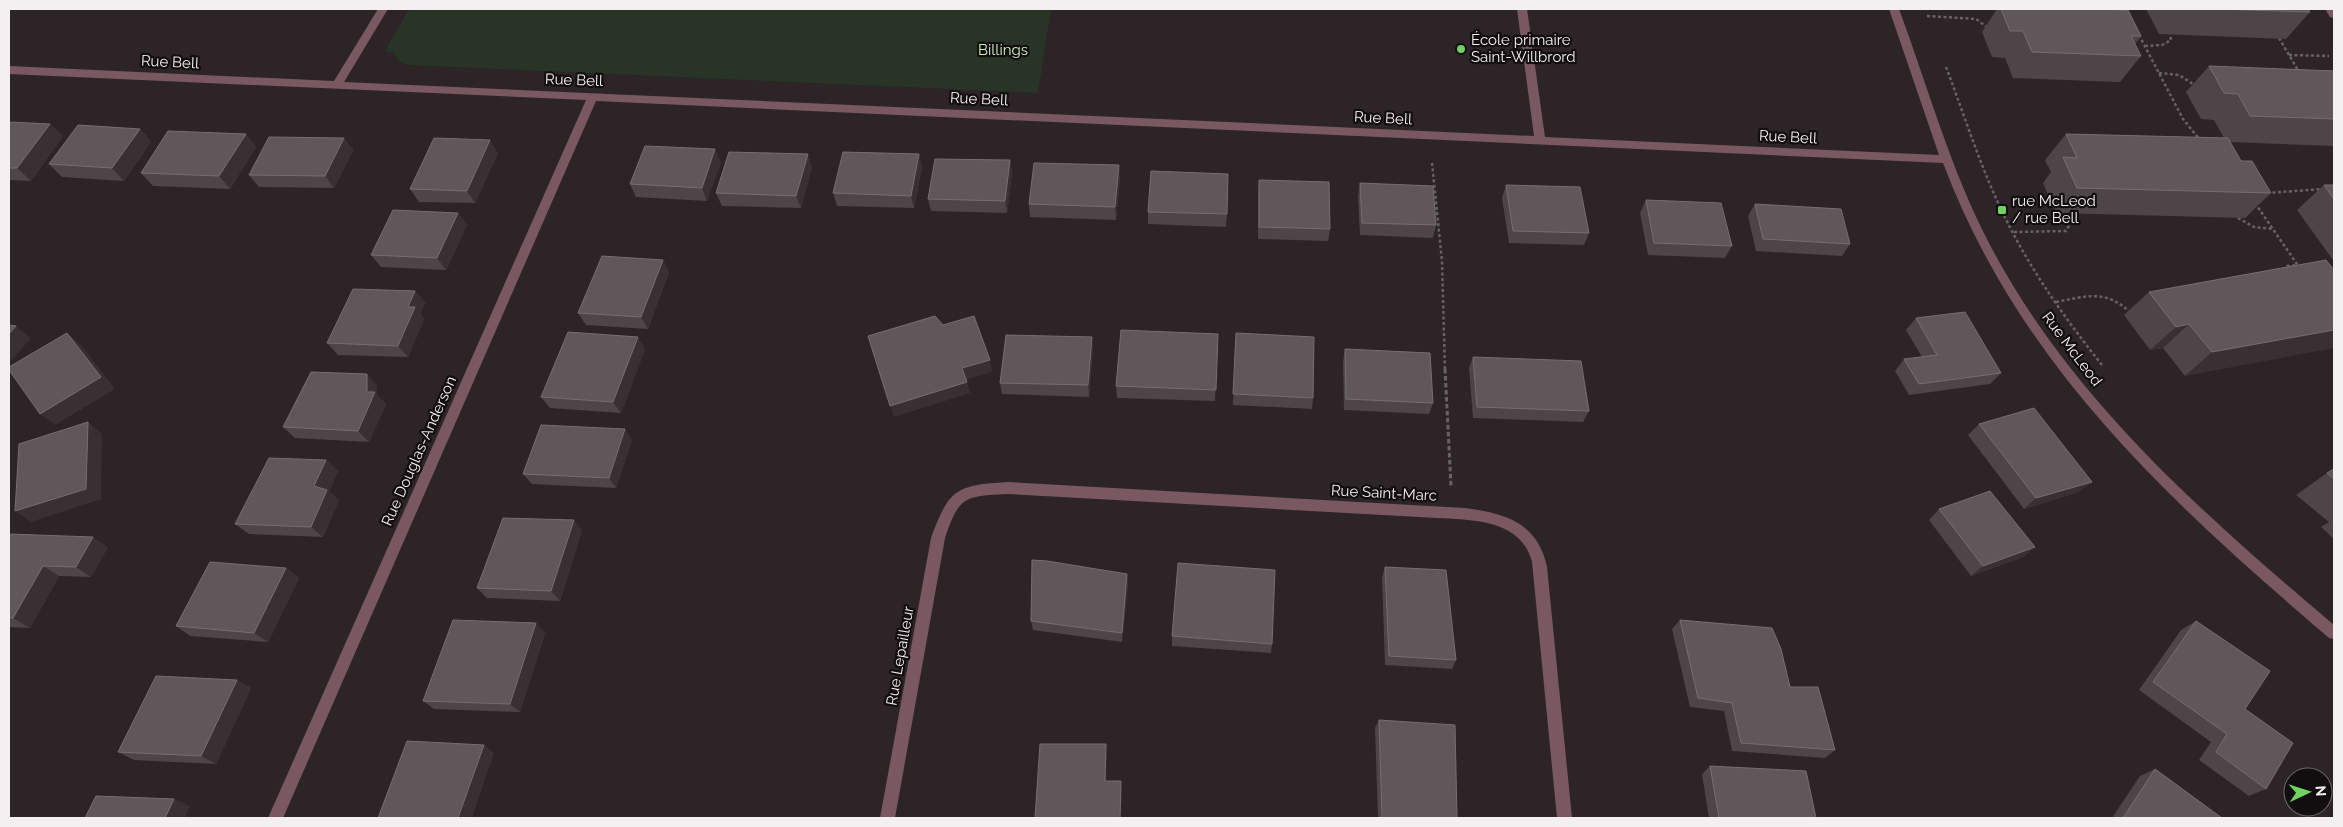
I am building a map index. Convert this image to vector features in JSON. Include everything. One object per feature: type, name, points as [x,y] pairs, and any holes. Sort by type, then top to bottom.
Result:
[{"type":"street","points":[[337,85],[384,9]]},
{"type":"street","points":[[1522,9],[1540,140]]},
{"type":"street","name":"Rue McLeod","points":[[1894,9],[1947,159],[1972,220],[2000,275],[2064,367],[2093,403],[2173,489],[2273,582],[2334,633]]},
{"type":"street","points":[[2330,9],[2334,15]]},
{"type":"street","name":"Rue Bell","points":[[9,70],[1947,159]]},
{"type":"street","name":"Rue Douglas-Anderson","points":[[275,818],[593,96]]},
{"type":"street","name":"Rue Saint-Marc","points":[[951,502],[963,494],[978,489],[1039,489],[1437,512],[1492,518],[1509,524],[1526,536],[1536,553],[1541,576],[1565,818]]},
{"type":"street","name":"Rue Lepailleur","points":[[887,818],[938,538],[951,502]]},
{"type":"path","points":[[1925,9],[1931,25]]},
{"type":"path","points":[[1927,16],[1976,19],[1984,23],[1992,32]]},
{"type":"path","points":[[2137,32],[2183,119],[2204,144]]},
{"type":"path","points":[[2144,46],[2168,43],[2171,40],[2170,34]]},
{"type":"path","points":[[2279,38],[2303,80]]},
{"type":"path","points":[[2289,55],[2329,56]]},
{"type":"path","name":"Rue McLeod","points":[[1944,61],[1995,194],[2031,265],[2103,367]]},
{"type":"path","points":[[2159,73],[2180,74],[2198,88]]},
{"type":"path","points":[[1431,154],[1442,261],[1442,308],[1451,492]]},
{"type":"path","points":[[2258,194],[2326,189]]},
{"type":"path","points":[[2254,201],[2302,271]]},
{"type":"path","points":[[2014,232],[2066,231],[2070,224],[2067,213]]},
{"type":"path","points":[[2238,218],[2245,224],[2256,228],[2273,228]]},
{"type":"path","points":[[2284,277],[2283,268],[2297,265]]},
{"type":"path","points":[[2056,302],[2108,296],[2116,299],[2132,314]]},
{"type":"green space","name":"Billings","points":[[409,9],[1051,9],[1038,93],[408,65],[400,62],[393,52],[386,53],[388,45]]},
{"type":"building","points":[[2001,9],[2128,10],[2141,36],[2131,36],[2141,56],[2032,52],[2023,31],[2010,31]]},
{"type":"building","points":[[2217,9],[2308,9],[2310,12]]},
{"type":"building","points":[[2209,66],[2334,71],[2334,119],[2250,116],[2238,94],[2224,93]]},
{"type":"building","points":[[9,122],[50,124],[17,168],[9,168]]},
{"type":"building","points":[[78,125],[140,129],[112,168],[49,164]]},
{"type":"building","points":[[168,131],[246,134],[219,176],[141,173]]},
{"type":"building","points":[[2066,134],[2228,138],[2241,161],[2252,161],[2271,193],[2077,188],[2063,157],[2077,158]]},
{"type":"building","points":[[269,137],[344,138],[325,176],[249,175]]},
{"type":"building","points":[[434,138],[490,140],[467,191],[410,189]]},
{"type":"building","points":[[645,146],[715,149],[702,188],[630,184]]},
{"type":"building","points":[[729,152],[808,154],[796,196],[716,193]]},
{"type":"building","points":[[843,152],[919,154],[911,196],[833,193]]},
{"type":"building","points":[[935,159],[1010,160],[1005,201],[928,199]]},
{"type":"building","points":[[1034,163],[1119,165],[1115,207],[1029,204]]},
{"type":"building","points":[[1151,171],[1228,174],[1227,214],[1148,212]]},
{"type":"building","points":[[1259,180],[1329,182],[1330,229],[1259,227]]},
{"type":"building","points":[[1360,183],[1433,186],[1436,225],[1362,223]]},
{"type":"building","points":[[1506,185],[1580,187],[1589,233],[1513,231]]},
{"type":"building","points":[[2324,185],[2334,185],[2334,199]]},
{"type":"building","points":[[1646,200],[1721,203],[1732,246],[1654,243]]},
{"type":"building","points":[[1755,204],[1841,209],[1850,244],[1763,239]]},
{"type":"building","points":[[393,210],[458,213],[437,258],[371,255]]},
{"type":"building","points":[[602,256],[663,260],[641,317],[578,313]]},
{"type":"building","points":[[2326,260],[2334,270],[2334,330],[2212,352],[2189,324],[2176,327],[2149,292]]},
{"type":"building","points":[[353,289],[415,291],[408,307],[415,307],[398,346],[327,343]]},
{"type":"building","points":[[1965,312],[2001,373],[1919,384],[1904,359],[1937,355],[1916,318]]},
{"type":"building","points":[[935,316],[943,325],[974,316],[990,360],[962,368],[967,382],[890,406],[868,336]]},
{"type":"building","points":[[9,325],[16,326],[9,334]]},
{"type":"building","points":[[1121,330],[1218,334],[1216,390],[1116,386]]},
{"type":"building","points":[[568,332],[638,337],[613,402],[541,397]]},
{"type":"building","points":[[67,333],[101,377],[40,414],[9,370],[9,367]]},
{"type":"building","points":[[1236,333],[1314,337],[1313,398],[1233,394]]},
{"type":"building","points":[[1006,335],[1092,337],[1088,385],[1000,383]]},
{"type":"building","points":[[1345,349],[1430,353],[1433,403],[1346,399]]},
{"type":"building","points":[[1473,357],[1581,361],[1589,411],[1477,407]]},
{"type":"building","points":[[311,372],[367,374],[367,392],[375,392],[358,431],[283,427]]},
{"type":"building","points":[[2034,408],[2092,482],[2036,498],[1979,424]]},
{"type":"building","points":[[88,422],[86,489],[15,511],[19,444]]},
{"type":"building","points":[[541,425],[625,429],[609,478],[523,474]]},
{"type":"building","points":[[269,458],[326,460],[314,486],[327,490],[311,527],[235,524]]},
{"type":"building","points":[[2334,469],[2334,479],[2327,473]]},
{"type":"building","points":[[1990,491],[2035,547],[1983,566],[1939,509]]},
{"type":"building","points":[[503,518],[574,520],[551,591],[477,588]]},
{"type":"building","points":[[9,534],[93,537],[76,567],[43,566],[13,618],[9,618]]},
{"type":"building","points":[[1032,560],[1127,574],[1122,633],[1031,621]]},
{"type":"building","points":[[210,562],[286,568],[254,633],[176,626]]},
{"type":"building","points":[[1178,563],[1275,570],[1272,644],[1172,636]]},
{"type":"building","points":[[1385,567],[1446,570],[1456,660],[1389,656]]},
{"type":"building","points":[[453,620],[536,623],[510,704],[423,701]]},
{"type":"building","points":[[1680,620],[1772,628],[1781,649],[1790,687],[1818,687],[1835,750],[1741,743],[1732,703],[1698,698]]},
{"type":"building","points":[[2196,621],[2270,671],[2245,709],[2293,743],[2266,789],[2216,752],[2227,734],[2153,682]]},
{"type":"building","points":[[156,676],[237,680],[201,756],[118,752]]},
{"type":"building","points":[[1379,720],[1455,725],[1457,818],[1382,818]]},
{"type":"building","points":[[407,741],[484,745],[458,818],[378,818]]},
{"type":"building","points":[[1040,744],[1106,744],[1105,781],[1121,781],[1120,818],[1035,818]]},
{"type":"building","points":[[1710,766],[1806,771],[1816,818],[1719,818]]},
{"type":"building","points":[[2155,769],[2222,818],[2123,818]]},
{"type":"building","points":[[96,796],[174,799],[165,818],[85,818]]},
{"type":"place","name":"École primaire Saint-Willbrord","points":[[1461,49]]},
{"type":"place","name":"rue McLeod / rue Bell","points":[[2002,210]]}]
